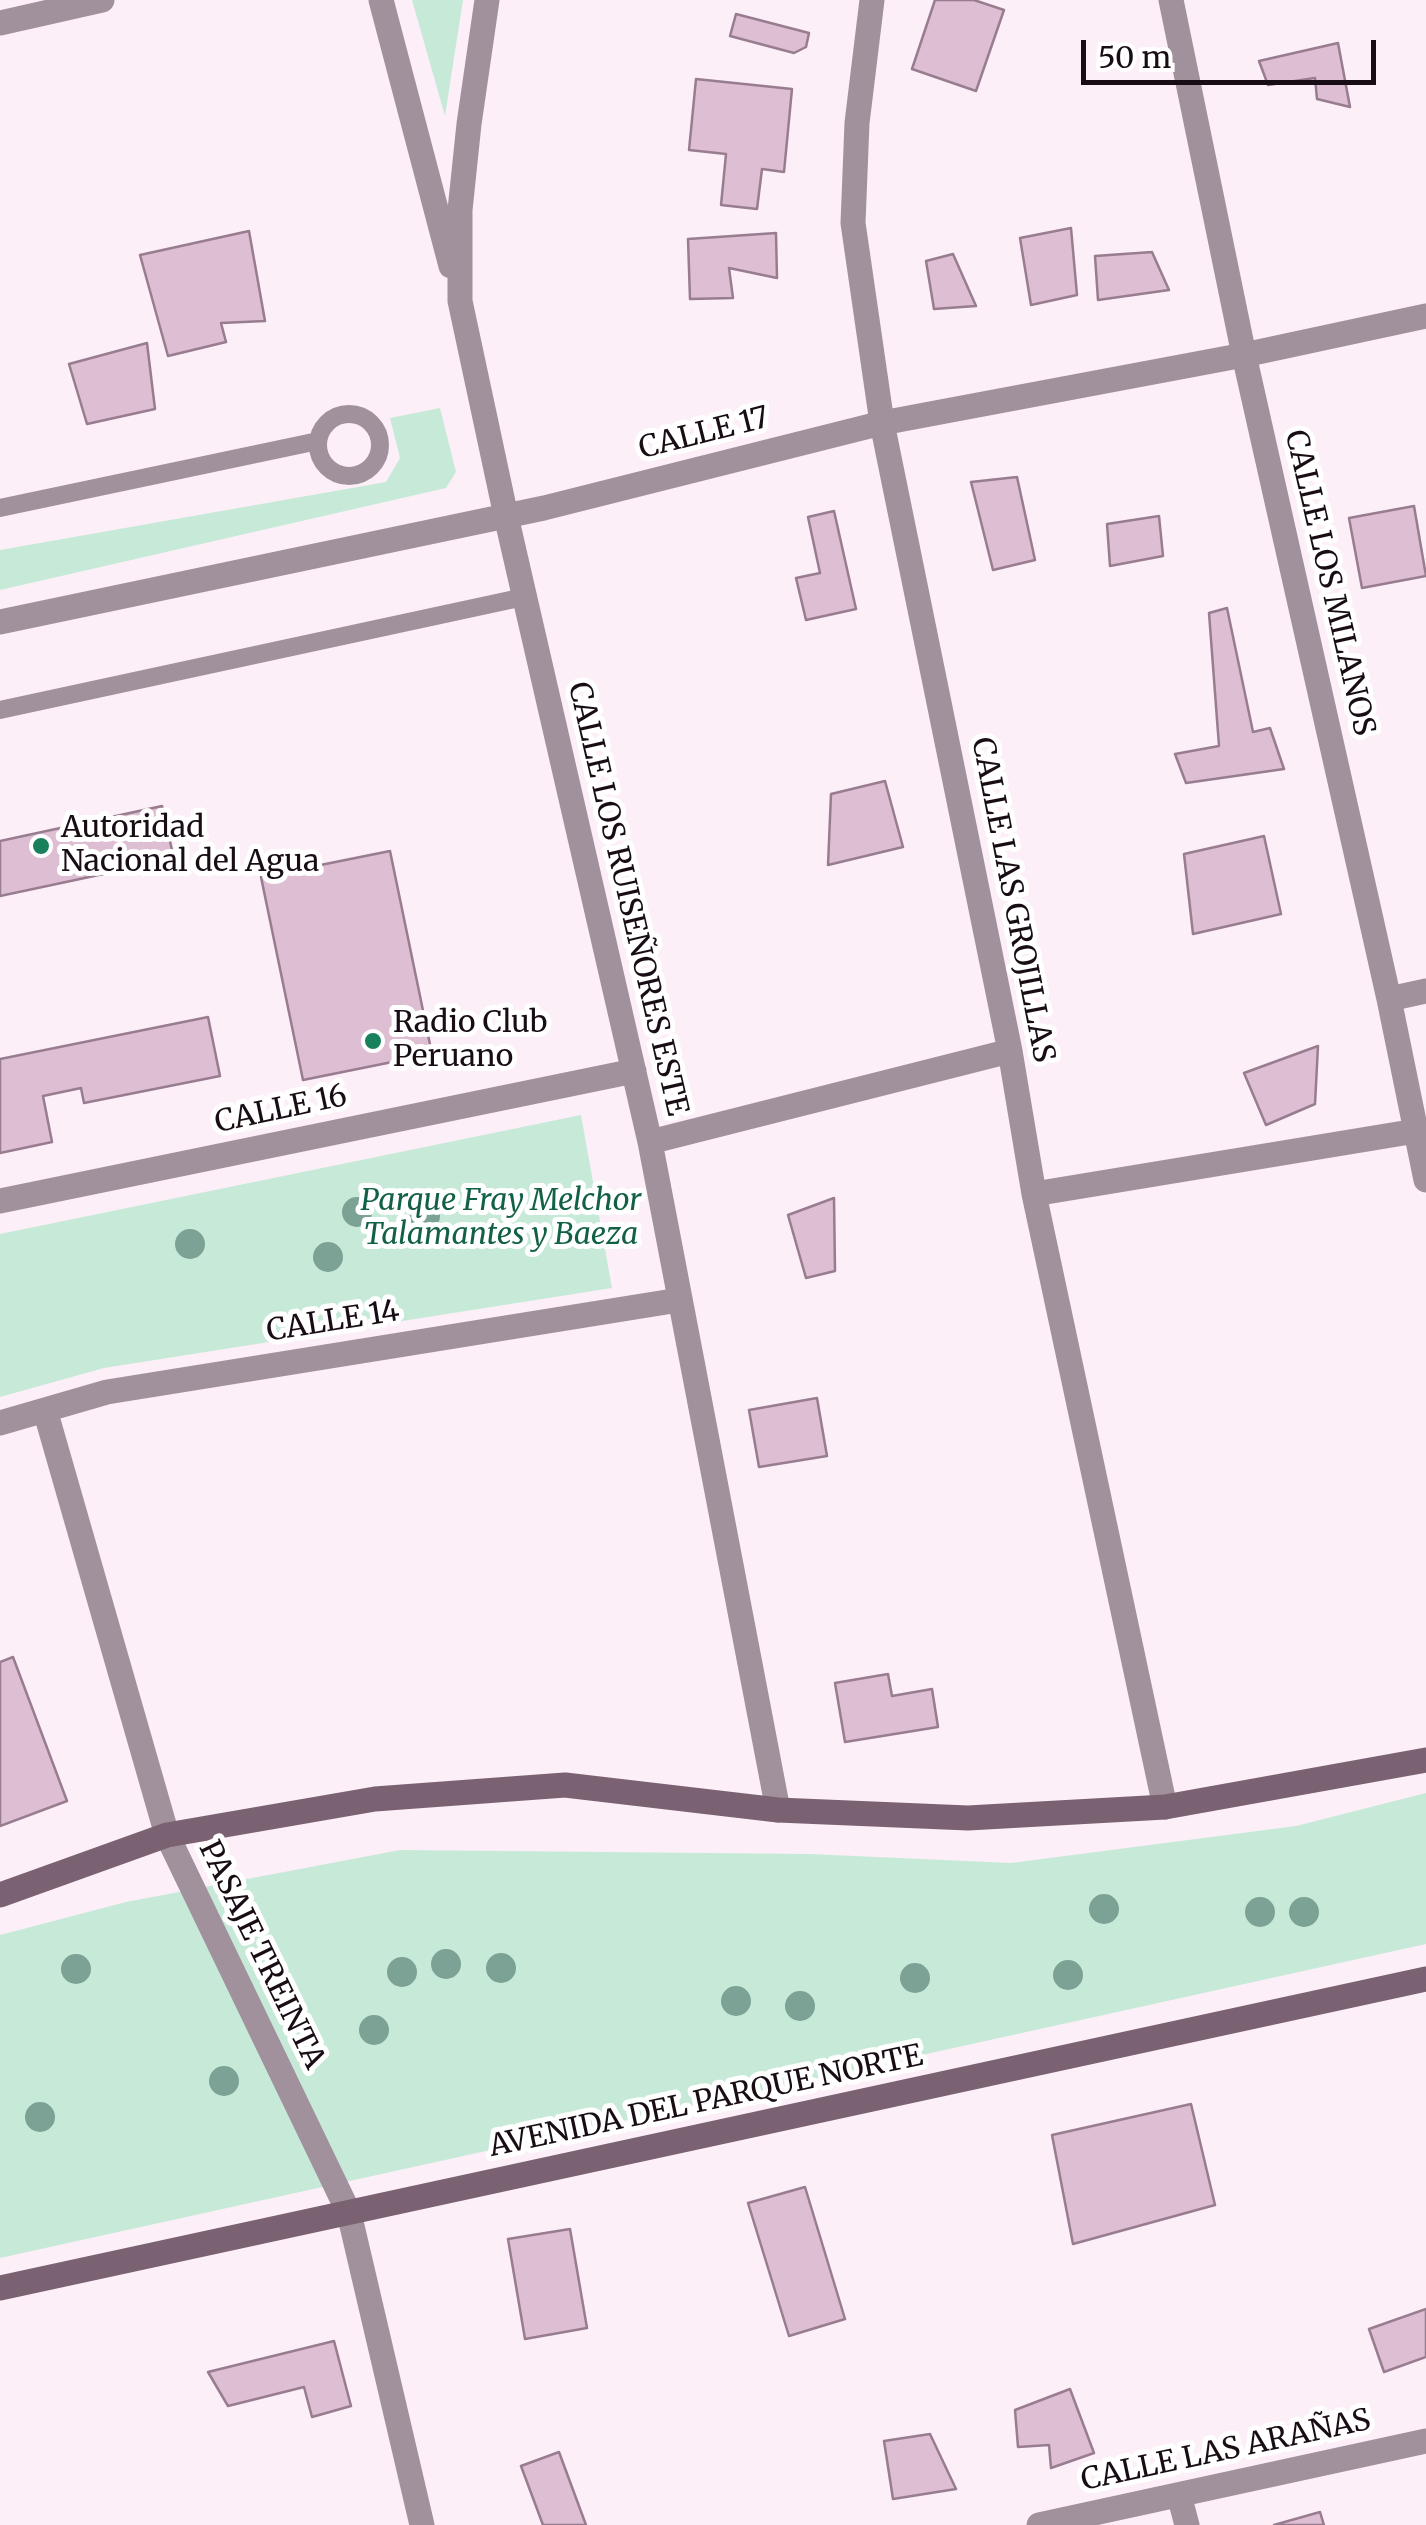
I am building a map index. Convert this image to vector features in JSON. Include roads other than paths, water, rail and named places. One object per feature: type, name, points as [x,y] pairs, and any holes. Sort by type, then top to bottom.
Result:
[{"type":"main road","points":[[0,1895],[167,1835],[374,1800],[566,1785],[778,1810],[968,1818],[1165,1806],[1426,1760]]},
{"type":"main road","name":"AVENIDA DEL PARQUE NORTE","points":[[0,2288],[1426,1979]]},
{"type":"street","points":[[0,23],[102,0]]},
{"type":"street","points":[[381,0],[460,301]]},
{"type":"street","name":"CALLE LOS RUISEÑORES ESTE","points":[[487,0],[460,210],[460,301],[650,1142],[778,1810]]},
{"type":"street","name":"CALLE LAS GROJILLAS","points":[[872,0],[857,123],[853,223],[882,423],[1010,1051],[1034,1194],[1165,1806]]},
{"type":"street","name":"CALLE LOS MILANOS","points":[[1170,0],[1244,354],[1390,999],[1426,1180]]},
{"type":"street","name":"CALLE 17","points":[[0,622],[506,516],[882,423],[1426,316]]},
{"type":"street","points":[[1390,999],[1426,991]]},
{"type":"street","points":[[650,1142],[1010,1051]]},
{"type":"street","name":"CALLE 16","points":[[0,1201],[634,1071]]},
{"type":"street","points":[[1034,1194],[1416,1132]]},
{"type":"street","name":"CALLE 14","points":[[0,1423],[107,1392],[679,1300]]},
{"type":"street","name":"PASAJE TREINTA","points":[[45,1410],[167,1835],[349,2213],[422,2525]]},
{"type":"street","name":"CALLE LAS ARAÑAS","points":[[1039,2525],[1426,2442]]},
{"type":"street","points":[[1180,2495],[1187,2525]]},
{"type":"lane","points":[[0,508],[318,441]]},
{"type":"lane","points":[[0,710],[524,596]]},
{"type":"place","name":"Autoridad Nacional del Agua","points":[[41,846]]},
{"type":"place","name":"Radio Club Peruano","points":[[373,1041]]},
{"type":"park label","name":"Parque Fray Melchor Talamantes y Baeza","points":[[501,1219]]}]
